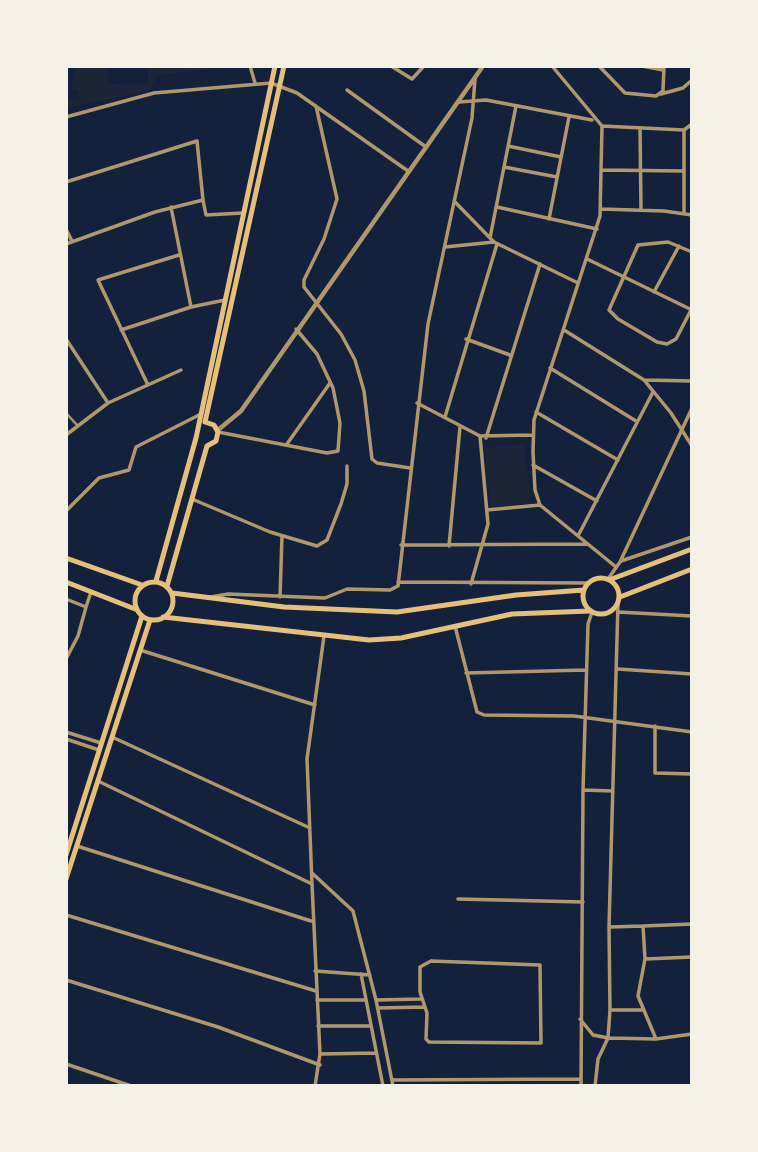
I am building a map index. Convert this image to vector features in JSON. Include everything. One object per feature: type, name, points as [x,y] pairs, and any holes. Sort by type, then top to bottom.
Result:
[{"type":"main road","points":[[156,581],[201,414],[275,66]]},
{"type":"main road","points":[[205,422],[284,66]]},
{"type":"main road","points":[[197,426],[205,422],[213,424],[218,431],[215,442],[206,446]]},
{"type":"main road","points":[[195,438],[206,446]]},
{"type":"main road","points":[[167,586],[206,446]]},
{"type":"main road","points":[[608,580],[691,549]]},
{"type":"main road","points":[[66,558],[142,585],[156,581],[167,586],[172,593],[173,604],[163,617]]},
{"type":"main road","points":[[66,582],[136,609],[150,620],[163,617],[369,640],[512,614],[591,611],[607,614],[619,600],[691,569]]},
{"type":"main road","points":[[591,611],[583,600],[584,590],[589,583],[599,578],[608,580],[617,587],[619,600]]},
{"type":"main road","points":[[136,609],[135,597],[142,585]]},
{"type":"main road","points":[[172,593],[284,607],[397,612],[516,594],[584,590]]},
{"type":"main road","points":[[66,855],[142,616]]},
{"type":"main road","points":[[66,879],[150,620]]},
{"type":"street","points":[[250,66],[256,83]]},
{"type":"street","points":[[391,66],[412,79],[424,66]]},
{"type":"street","points":[[218,431],[241,411],[296,329],[484,66]]},
{"type":"street","points":[[599,66],[625,93],[662,94],[683,88],[691,80]]},
{"type":"street","points":[[642,66],[663,68],[662,94]]},
{"type":"street","points":[[552,67],[594,120],[602,126],[684,130],[691,124]]},
{"type":"street","points":[[210,598],[223,594],[325,598],[351,589],[390,590],[397,587],[428,324],[475,99],[475,79]]},
{"type":"street","points":[[66,117],[162,92],[256,83],[280,84],[408,170]]},
{"type":"street","points":[[347,90],[426,147]]},
{"type":"street","points":[[459,102],[475,99],[594,120]]},
{"type":"street","points":[[316,106],[338,193],[324,239],[304,280],[304,287],[336,327],[355,360],[364,391],[372,459],[383,464],[411,468]]},
{"type":"street","points":[[490,238],[516,107]]},
{"type":"street","points":[[66,112],[79,112]]},
{"type":"street","points":[[550,219],[569,117]]},
{"type":"street","points":[[602,126],[601,209],[597,229],[536,412],[532,435],[535,490],[540,505],[579,534],[616,567]]},
{"type":"street","points":[[640,128],[641,209]]},
{"type":"street","points":[[684,130],[684,212]]},
{"type":"street","points":[[66,182],[197,141],[206,215],[243,213]]},
{"type":"street","points":[[508,146],[561,158]]},
{"type":"street","points":[[504,167],[557,177]]},
{"type":"street","points":[[601,170],[684,171]]},
{"type":"street","points":[[66,244],[171,207],[204,200]]},
{"type":"street","points":[[454,201],[496,243],[578,283]]},
{"type":"street","points":[[171,207],[191,307]]},
{"type":"street","points":[[497,207],[597,229]]},
{"type":"street","points":[[601,209],[641,209],[684,212],[691,215]]},
{"type":"street","points":[[66,229],[72,240]]},
{"type":"street","points":[[587,259],[624,276],[691,310],[673,342],[657,342],[609,311],[624,276],[640,244],[665,242],[691,252]]},
{"type":"street","points":[[445,247],[496,243]]},
{"type":"street","points":[[445,417],[496,243]]},
{"type":"street","points":[[654,292],[679,246]]},
{"type":"street","points":[[147,383],[98,280],[179,255]]},
{"type":"street","points":[[486,438],[540,264]]},
{"type":"street","points":[[121,330],[191,307],[225,300]]},
{"type":"street","points":[[218,431],[327,453],[338,451],[339,413],[330,382],[317,354],[296,329]]},
{"type":"street","points":[[564,330],[644,380],[691,446]]},
{"type":"street","points":[[66,339],[108,403]]},
{"type":"street","points":[[466,340],[510,355]]},
{"type":"street","points":[[550,368],[636,421]]},
{"type":"street","points":[[66,435],[108,403],[147,383],[181,370]]},
{"type":"street","points":[[644,380],[691,381]]},
{"type":"street","points":[[287,444],[330,382]]},
{"type":"street","points":[[579,534],[653,392]]},
{"type":"street","points":[[417,403],[486,438],[532,435]]},
{"type":"street","points":[[608,580],[620,562],[691,408]]},
{"type":"street","points":[[536,412],[618,460]]},
{"type":"street","points":[[66,413],[77,425]]},
{"type":"street","points":[[66,511],[99,478],[130,470],[136,447],[201,414]]},
{"type":"street","points":[[449,546],[460,427]]},
{"type":"street","points":[[471,584],[488,524],[480,436]]},
{"type":"street","points":[[533,465],[597,501]]},
{"type":"street","points":[[192,499],[282,536],[317,546],[325,542],[346,490],[347,466]]},
{"type":"street","points":[[487,510],[540,505]]},
{"type":"street","points":[[280,597],[282,536]]},
{"type":"street","points":[[620,562],[691,537]]},
{"type":"street","points":[[401,545],[590,544]]},
{"type":"street","points":[[398,582],[589,583]]},
{"type":"street","points":[[66,659],[78,636],[92,591]]},
{"type":"street","points":[[66,599],[86,607]]},
{"type":"street","points":[[595,1086],[598,1059],[608,1038],[610,1010],[609,927],[619,600]]},
{"type":"street","points":[[581,1086],[583,790],[588,624],[591,611]]},
{"type":"street","points":[[618,612],[691,616]]},
{"type":"street","points":[[455,626],[473,706],[484,715],[616,721],[691,732]]},
{"type":"street","points":[[315,1086],[320,1054],[311,921],[311,829],[307,759],[324,636]]},
{"type":"street","points":[[140,650],[315,705]]},
{"type":"street","points":[[618,669],[691,674]]},
{"type":"street","points":[[466,673],[586,670]]},
{"type":"street","points":[[654,726],[655,773],[691,774]]},
{"type":"street","points":[[66,732],[101,743]]},
{"type":"street","points":[[112,737],[311,829]]},
{"type":"street","points":[[66,739],[99,750]]},
{"type":"street","points":[[98,781],[312,884]]},
{"type":"street","points":[[583,790],[612,791]]},
{"type":"street","points":[[77,846],[311,921]]},
{"type":"street","points":[[312,873],[353,911],[378,1007],[393,1083],[581,1079]]},
{"type":"street","points":[[458,899],[583,902]]},
{"type":"street","points":[[66,915],[316,991]]},
{"type":"street","points":[[609,927],[691,924]]},
{"type":"street","points":[[643,926],[645,959],[637,989],[642,1010],[656,1039]]},
{"type":"street","points":[[645,959],[691,957]]},
{"type":"street","points":[[430,961],[536,963],[542,970],[542,1040],[538,1045],[429,1042],[426,1039],[425,1007],[421,999],[420,967],[430,961]]},
{"type":"street","points":[[315,971],[370,975]]},
{"type":"street","points":[[360,974],[383,1086]]},
{"type":"street","points":[[66,980],[267,1043],[320,1065]]},
{"type":"street","points":[[376,1000],[421,999]]},
{"type":"street","points":[[317,1000],[365,1000]]},
{"type":"street","points":[[378,1007],[425,1007]]},
{"type":"street","points":[[610,1010],[642,1010]]},
{"type":"street","points":[[580,1019],[593,1035],[608,1038],[656,1039],[691,1034]]},
{"type":"street","points":[[318,1026],[370,1026]]},
{"type":"street","points":[[320,1054],[376,1053]]},
{"type":"street","points":[[66,1064],[131,1086]]},
{"type":"shaded area","points":[[67,66],[229,67],[158,75],[148,92],[67,108],[67,99],[78,99],[79,90],[72,89],[74,69],[66,67]],"holes":[[[107,67],[148,67],[148,83],[109,84]]]},
{"type":"shaded area","points":[[524,444],[531,503],[490,508],[485,448]]}]
